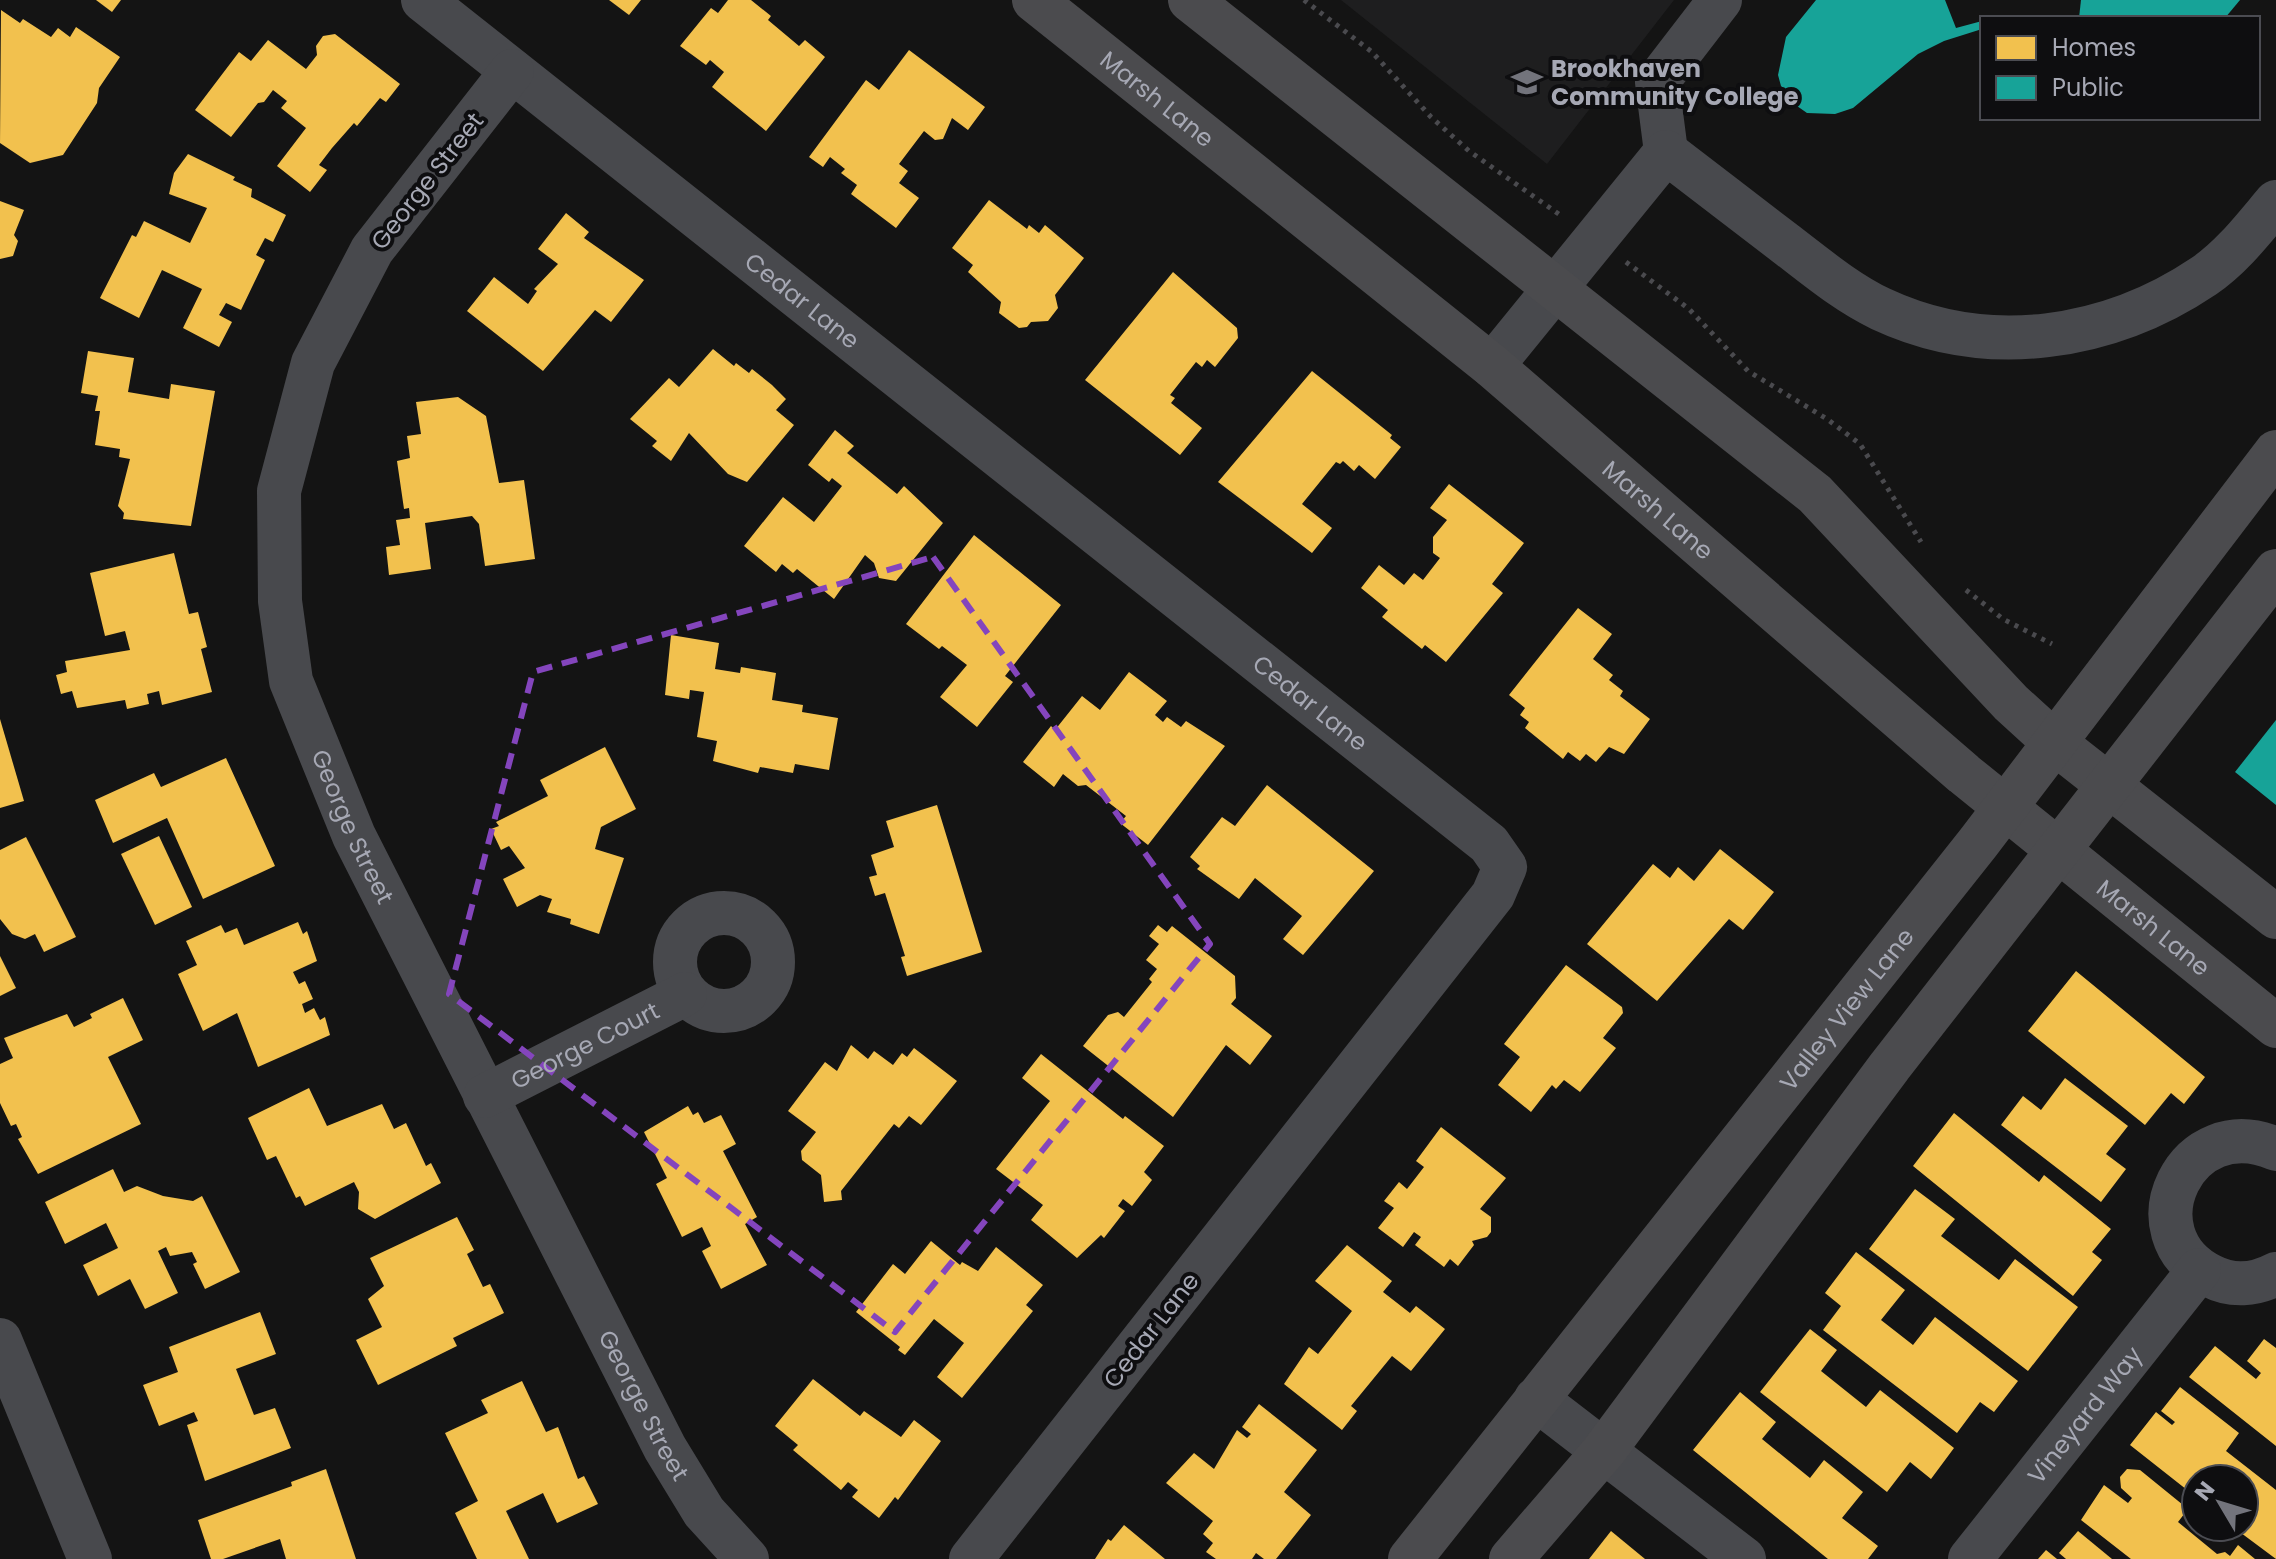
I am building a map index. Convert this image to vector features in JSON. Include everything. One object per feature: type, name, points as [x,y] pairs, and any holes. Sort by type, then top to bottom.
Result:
[{"type":"main road","name":"Marsh Lane","points":[[1034,0],[1492,366],[2057,853],[2276,1026]]},
{"type":"main road","points":[[1190,0],[1815,494],[2011,703],[2055,743],[2276,917]]},
{"type":"main road","name":"Valley View Lane","points":[[1410,1559],[2005,808],[2276,452]]},
{"type":"main road","points":[[1511,1559],[1603,1452],[1890,1066],[2276,571]]},
{"type":"street","name":"Cedar Lane","points":[[423,0],[1489,844],[1505,867],[1493,895],[971,1559]]},
{"type":"street","points":[[1720,0],[1657,82],[1666,152],[1834,280],[1881,309],[1935,329],[2012,339],[2093,329],[2151,308],[2207,274],[2245,239],[2276,202]]},
{"type":"street","name":"George Street","points":[[512,71],[372,250],[313,363],[279,491],[280,601],[291,681],[354,836],[665,1448],[704,1512],[747,1559]]},
{"type":"street","points":[[1492,366],[1666,152]]},
{"type":"street","name":"George Court","points":[[485,1096],[685,994]]},
{"type":"street","points":[[2276,1149],[2260,1142],[2235,1140],[2211,1146],[2191,1161],[2177,1181],[2170,1205],[2172,1230],[2182,1252],[2199,1270],[2219,1280],[2241,1284],[2276,1274]]},
{"type":"street","name":"Vineyard Way","points":[[1970,1559],[2199,1270]]},
{"type":"street","points":[[0,1340],[90,1559]]},
{"type":"street","points":[[1536,1399],[1744,1559]]},
{"type":"path","points":[[1304,0],[1372,52],[1431,117],[1469,151],[1689,309],[1748,371],[1827,419],[1860,444],[1924,546]]},
{"type":"path","points":[[1961,586],[2003,619],[2052,644]]},
{"type":"highlighted area","points":[[933,557],[1210,944],[895,1332],[449,994],[533,672]]},
{"type":"shaded area","name":"Brookhaven Community College","points":[[1341,0],[1674,0],[1547,164]]},
{"type":"building: Homes","points":[[96,0],[121,0],[112,12]]},
{"type":"building: Homes","points":[[609,0],[641,0],[629,15]]},
{"type":"building: Homes","points":[[728,0],[751,0],[771,16],[768,20],[799,46],[805,40],[825,57],[766,131],[712,87],[724,72],[710,60],[706,65],[680,46],[711,8],[718,13]]},
{"type":"building: Homes","points":[[1,10],[20,23],[23,19],[51,37],[58,28],[70,37],[76,27],[120,57],[99,88],[97,103],[63,155],[30,163],[0,143]]},
{"type":"building: Homes","points":[[335,34],[400,84],[386,102],[380,98],[357,126],[354,123],[332,148],[319,165],[327,170],[310,192],[277,166],[306,128],[281,108],[287,101],[273,90],[264,102],[258,103],[231,137],[195,110],[239,52],[251,61],[268,40],[306,69],[317,55],[316,46],[323,36]]},
{"type":"building: Homes","points":[[909,50],[985,107],[968,130],[952,118],[943,139],[935,140],[924,131],[899,164],[908,171],[899,183],[919,198],[896,228],[851,194],[857,185],[841,173],[845,169],[830,157],[823,167],[809,157],[866,80],[879,90]]},
{"type":"building: Homes","points":[[188,154],[235,177],[233,180],[252,189],[251,197],[286,215],[273,242],[265,238],[256,255],[265,260],[241,310],[226,303],[219,315],[232,322],[219,347],[183,328],[202,289],[162,270],[139,318],[100,298],[132,235],[136,237],[144,221],[190,243],[207,208],[169,194],[174,173]]},
{"type":"building: Homes","points":[[989,200],[1027,229],[1029,225],[1039,233],[1045,225],[1084,258],[1055,295],[1058,308],[1048,321],[1031,322],[1027,327],[1019,328],[999,313],[1001,302],[968,272],[973,265],[952,248]]},
{"type":"building: Homes","points":[[0,201],[24,210],[14,235],[18,241],[13,256],[0,259]]},
{"type":"building: Homes","points":[[566,213],[589,232],[584,238],[644,280],[611,322],[595,310],[543,371],[467,311],[494,277],[528,304],[537,291],[534,289],[558,264],[538,249]]},
{"type":"building: Homes","points":[[1173,272],[1237,328],[1238,338],[1215,367],[1207,360],[1202,367],[1196,362],[1170,395],[1175,398],[1171,403],[1202,428],[1180,455],[1085,380]]},
{"type":"building: Homes","points":[[713,349],[734,366],[736,363],[749,373],[752,369],[772,385],[786,399],[776,410],[794,425],[747,482],[728,474],[689,433],[671,461],[652,446],[657,441],[630,419],[669,378],[679,387]]},
{"type":"building: Homes","points":[[88,351],[134,358],[128,392],[169,399],[171,384],[215,391],[191,526],[123,519],[124,513],[118,506],[130,459],[119,457],[120,449],[95,445],[100,411],[95,411],[98,396],[81,393]]},
{"type":"building: Homes","points":[[1312,371],[1392,435],[1390,438],[1401,447],[1375,479],[1359,465],[1354,471],[1343,461],[1340,464],[1336,462],[1302,504],[1332,528],[1312,553],[1218,482]]},
{"type":"building: Homes","points":[[458,397],[486,416],[499,483],[524,480],[535,559],[485,566],[479,524],[472,516],[425,523],[431,569],[389,575],[386,547],[400,545],[396,520],[410,518],[409,508],[404,509],[397,461],[410,458],[407,436],[421,434],[416,402]]},
{"type":"building: Homes","points":[[835,430],[854,446],[847,453],[897,494],[904,486],[943,523],[896,581],[879,578],[874,563],[865,555],[834,599],[797,569],[793,573],[782,564],[776,572],[744,546],[783,497],[814,522],[842,486],[832,478],[829,482],[808,465]]},
{"type":"building: Homes","points":[[1449,484],[1524,543],[1492,584],[1503,593],[1446,662],[1425,645],[1422,649],[1382,617],[1388,610],[1361,588],[1379,565],[1404,585],[1414,573],[1423,580],[1440,558],[1433,553],[1433,537],[1447,520],[1430,508]]},
{"type":"building: Homes","points":[[974,535],[1061,605],[1005,676],[1013,682],[977,727],[940,697],[967,665],[906,624]]},
{"type":"building: Homes","points":[[174,553],[189,614],[198,612],[207,647],[201,649],[212,692],[162,705],[159,691],[147,694],[149,704],[127,709],[125,700],[77,708],[72,691],[61,694],[56,675],[67,672],[65,661],[130,650],[125,631],[105,636],[90,573]]},
{"type":"building: Homes","points":[[1578,608],[1612,634],[1593,659],[1613,675],[1609,680],[1623,691],[1620,696],[1650,719],[1624,754],[1609,747],[1596,762],[1586,754],[1580,761],[1568,752],[1563,759],[1525,728],[1529,722],[1520,715],[1525,708],[1509,695]]},
{"type":"building: Homes","points":[[671,635],[719,643],[715,669],[740,673],[741,667],[776,673],[772,700],[803,705],[802,712],[838,718],[829,770],[795,764],[793,773],[760,767],[758,773],[713,761],[717,741],[697,737],[704,692],[690,690],[689,699],[665,695]]},
{"type":"building: Homes","points":[[1129,672],[1167,701],[1155,715],[1163,722],[1167,717],[1181,727],[1186,721],[1225,746],[1148,845],[1120,823],[1126,816],[1086,785],[1078,786],[1063,774],[1054,787],[1023,762],[1051,726],[1055,730],[1082,696],[1100,710]]},
{"type":"building: Homes","points":[[0,719],[24,801],[0,808]]},
{"type":"building: Homes","points":[[605,747],[636,809],[601,827],[595,849],[624,858],[599,934],[570,924],[571,919],[547,912],[552,899],[540,895],[517,907],[503,879],[525,868],[509,846],[501,850],[491,829],[499,826],[496,822],[548,796],[540,780]]},
{"type":"building: Homes","points":[[226,758],[275,866],[203,899],[167,818],[113,843],[95,800],[154,773],[161,787]]},
{"type":"building: Homes","points":[[1267,785],[1374,871],[1303,955],[1283,939],[1302,916],[1255,878],[1239,899],[1197,869],[1200,866],[1190,857],[1222,817],[1235,826]]},
{"type":"building: Homes","points":[[937,805],[982,952],[907,976],[901,957],[905,956],[885,893],[875,896],[869,877],[877,875],[871,855],[894,847],[886,821]]},
{"type":"building: Homes","points":[[159,836],[192,907],[155,925],[121,854]]},
{"type":"building: Homes","points":[[26,837],[76,937],[44,952],[35,934],[25,939],[12,934],[0,919],[0,850]]},
{"type":"building: Homes","points":[[1720,849],[1774,892],[1743,930],[1729,919],[1657,1001],[1587,944],[1653,864],[1670,878],[1678,867],[1694,881]]},
{"type":"building: Homes","points":[[298,922],[303,934],[307,931],[317,961],[293,972],[299,984],[305,981],[313,999],[302,1004],[305,1013],[314,1008],[320,1020],[325,1017],[330,1035],[258,1067],[237,1013],[203,1031],[178,974],[197,965],[186,941],[221,925],[225,933],[237,928],[244,945]]},
{"type":"building: Homes","points":[[1158,925],[1167,932],[1172,926],[1235,976],[1236,998],[1231,1004],[1272,1036],[1250,1065],[1226,1045],[1173,1117],[1083,1046],[1108,1015],[1118,1012],[1124,1017],[1152,982],[1149,979],[1157,969],[1146,960],[1159,944],[1149,936]]},
{"type":"building: Homes","points":[[0,956],[16,988],[0,996]]},
{"type":"building: Homes","points":[[1566,965],[1622,1007],[1623,1013],[1603,1038],[1616,1048],[1580,1092],[1564,1080],[1556,1089],[1552,1085],[1531,1112],[1498,1085],[1520,1057],[1504,1044]]},
{"type":"building: Homes","points":[[2076,971],[2205,1077],[2184,1104],[2171,1093],[2145,1125],[2028,1031]]},
{"type":"building: Homes","points":[[123,998],[143,1040],[108,1057],[141,1124],[38,1174],[18,1139],[22,1137],[16,1124],[11,1126],[0,1103],[0,1064],[13,1058],[4,1038],[67,1014],[74,1027],[92,1018],[90,1014]]},
{"type":"building: Homes","points":[[851,1045],[868,1059],[874,1051],[893,1065],[902,1053],[907,1057],[914,1048],[957,1081],[921,1125],[909,1116],[899,1128],[894,1124],[841,1191],[842,1200],[824,1202],[821,1175],[802,1160],[801,1151],[816,1132],[788,1111],[825,1062],[837,1071]]},
{"type":"building: Homes","points":[[1041,1054],[1123,1119],[1125,1116],[1164,1146],[1144,1172],[1152,1180],[1132,1206],[1123,1199],[1118,1206],[1125,1211],[1104,1238],[1101,1235],[1077,1258],[1031,1220],[1043,1205],[996,1169],[1050,1101],[1022,1078]]},
{"type":"building: Homes","points":[[2065,1078],[2128,1126],[2106,1154],[2126,1169],[2101,1202],[2001,1125],[2023,1096],[2041,1110]]},
{"type":"building: Homes","points":[[309,1088],[327,1126],[382,1104],[394,1129],[406,1123],[426,1166],[431,1163],[441,1183],[375,1219],[358,1209],[359,1192],[354,1182],[305,1206],[300,1196],[296,1198],[276,1156],[267,1160],[248,1118]]},
{"type":"building: Homes","points":[[688,1106],[693,1115],[698,1112],[704,1123],[721,1115],[736,1144],[723,1151],[757,1217],[745,1224],[767,1265],[721,1289],[702,1251],[711,1246],[702,1227],[682,1237],[656,1184],[667,1178],[644,1132]]},
{"type":"building: Homes","points":[[1954,1113],[2039,1182],[2044,1175],[2111,1229],[2092,1252],[2102,1260],[2073,1296],[1913,1166]]},
{"type":"building: Homes","points":[[1441,1127],[1506,1178],[1480,1209],[1491,1217],[1491,1232],[1487,1237],[1472,1241],[1474,1245],[1458,1266],[1450,1259],[1444,1267],[1415,1245],[1421,1237],[1414,1232],[1403,1247],[1378,1228],[1394,1208],[1384,1201],[1399,1182],[1407,1189],[1424,1167],[1416,1161]]},
{"type":"building: Homes","points":[[113,1169],[124,1192],[137,1186],[163,1196],[193,1201],[202,1196],[240,1272],[205,1289],[193,1264],[197,1262],[192,1252],[170,1256],[166,1247],[158,1251],[178,1293],[145,1309],[130,1279],[98,1296],[83,1265],[118,1248],[106,1223],[65,1244],[45,1202]]},
{"type":"building: Homes","points":[[1915,1189],[1955,1219],[1941,1236],[1999,1280],[2015,1259],[2078,1307],[2028,1371],[1869,1249]]},
{"type":"building: Homes","points":[[457,1217],[474,1250],[467,1254],[483,1287],[490,1284],[504,1313],[453,1338],[457,1346],[378,1385],[356,1340],[382,1327],[368,1299],[384,1286],[370,1258]]},
{"type":"building: Homes","points":[[931,1241],[960,1265],[962,1262],[978,1271],[996,1247],[1043,1285],[1026,1305],[1033,1311],[962,1398],[937,1377],[964,1343],[934,1319],[905,1355],[898,1350],[900,1347],[856,1312],[893,1264],[905,1274]]},
{"type":"building: Homes","points":[[1347,1245],[1392,1281],[1383,1292],[1410,1313],[1416,1306],[1445,1329],[1411,1371],[1392,1356],[1351,1406],[1357,1411],[1342,1430],[1284,1384],[1309,1347],[1318,1354],[1352,1311],[1315,1281]]},
{"type":"building: Homes","points":[[1856,1252],[1905,1290],[1881,1320],[1913,1345],[1935,1317],[2018,1381],[1994,1412],[1980,1402],[1957,1433],[1823,1330],[1841,1306],[1825,1293]]},
{"type":"building: Homes","points":[[260,1312],[276,1354],[236,1369],[254,1415],[275,1408],[291,1448],[205,1481],[187,1425],[198,1421],[194,1412],[159,1426],[143,1385],[178,1372],[169,1347]]},
{"type":"building: Homes","points":[[1810,1329],[1837,1350],[1821,1371],[1866,1407],[1880,1390],[1954,1448],[1931,1479],[1910,1462],[1887,1492],[1760,1392]]},
{"type":"building: Homes","points":[[2264,1339],[2276,1348],[2276,1446],[2189,1377],[2215,1346],[2256,1379],[2261,1373],[2247,1361]]},
{"type":"building: Homes","points":[[813,1379],[860,1416],[864,1411],[901,1437],[914,1420],[941,1441],[898,1500],[895,1497],[879,1518],[852,1497],[858,1490],[848,1482],[841,1490],[793,1450],[798,1445],[775,1426]]},
{"type":"building: Homes","points":[[522,1381],[546,1432],[558,1427],[578,1479],[584,1476],[598,1504],[557,1523],[543,1493],[506,1511],[529,1559],[477,1559],[455,1513],[478,1501],[445,1433],[488,1413],[481,1400]]},
{"type":"building: Homes","points":[[2180,1387],[2239,1433],[2226,1451],[2241,1463],[2180,1463],[2180,1484],[2130,1445],[2156,1412],[2172,1425],[2175,1422],[2161,1411]]},
{"type":"building: Homes","points":[[1740,1392],[1776,1422],[1762,1439],[1810,1478],[1824,1460],[1863,1492],[1842,1518],[1878,1546],[1868,1559],[1828,1559],[1693,1450]]},
{"type":"building: Homes","points":[[1259,1404],[1317,1450],[1284,1492],[1311,1515],[1276,1559],[1264,1559],[1256,1553],[1252,1559],[1216,1559],[1206,1552],[1213,1543],[1203,1534],[1213,1521],[1166,1483],[1194,1453],[1214,1469],[1237,1430],[1247,1438],[1251,1434],[1242,1427]]},
{"type":"building: Homes","points":[[326,1469],[356,1559],[286,1559],[280,1539],[223,1559],[211,1559],[198,1520],[292,1486],[291,1482]]},
{"type":"building: Homes","points":[[2127,1469],[2140,1470],[2180,1502],[2180,1543],[2204,1543],[2217,1554],[2225,1552],[2230,1556],[2238,1545],[2255,1559],[2131,1559],[2081,1520],[2104,1485],[2128,1503],[2132,1498],[2121,1488],[2120,1477]]},
{"type":"building: Homes","points":[[2260,1478],[2276,1490],[2276,1559],[2254,1543],[2260,1543]]},
{"type":"building: Homes","points":[[1124,1525],[1165,1559],[1095,1559],[1108,1539],[1111,1541]]},
{"type":"building: Homes","points":[[1611,1531],[1645,1559],[1589,1559]]},
{"type":"building: Homes","points":[[2078,1531],[2112,1559],[2066,1559],[2059,1553]]},
{"type":"building: Homes","points":[[2046,1550],[2057,1559],[2038,1559]]},
{"type":"building: Public","points":[[1816,0],[1945,0],[1956,28],[1980,22],[1980,30],[1944,41],[1918,54],[1853,108],[1835,114],[1807,113],[1781,86],[1778,75],[1786,37]]},
{"type":"building: Public","points":[[2081,0],[2240,0],[2227,16],[2079,16]]},
{"type":"building: Public","points":[[2276,720],[2276,805],[2235,772]]},
{"type":"place","name":"Brookhaven Community College","points":[[1527,82]]}]
